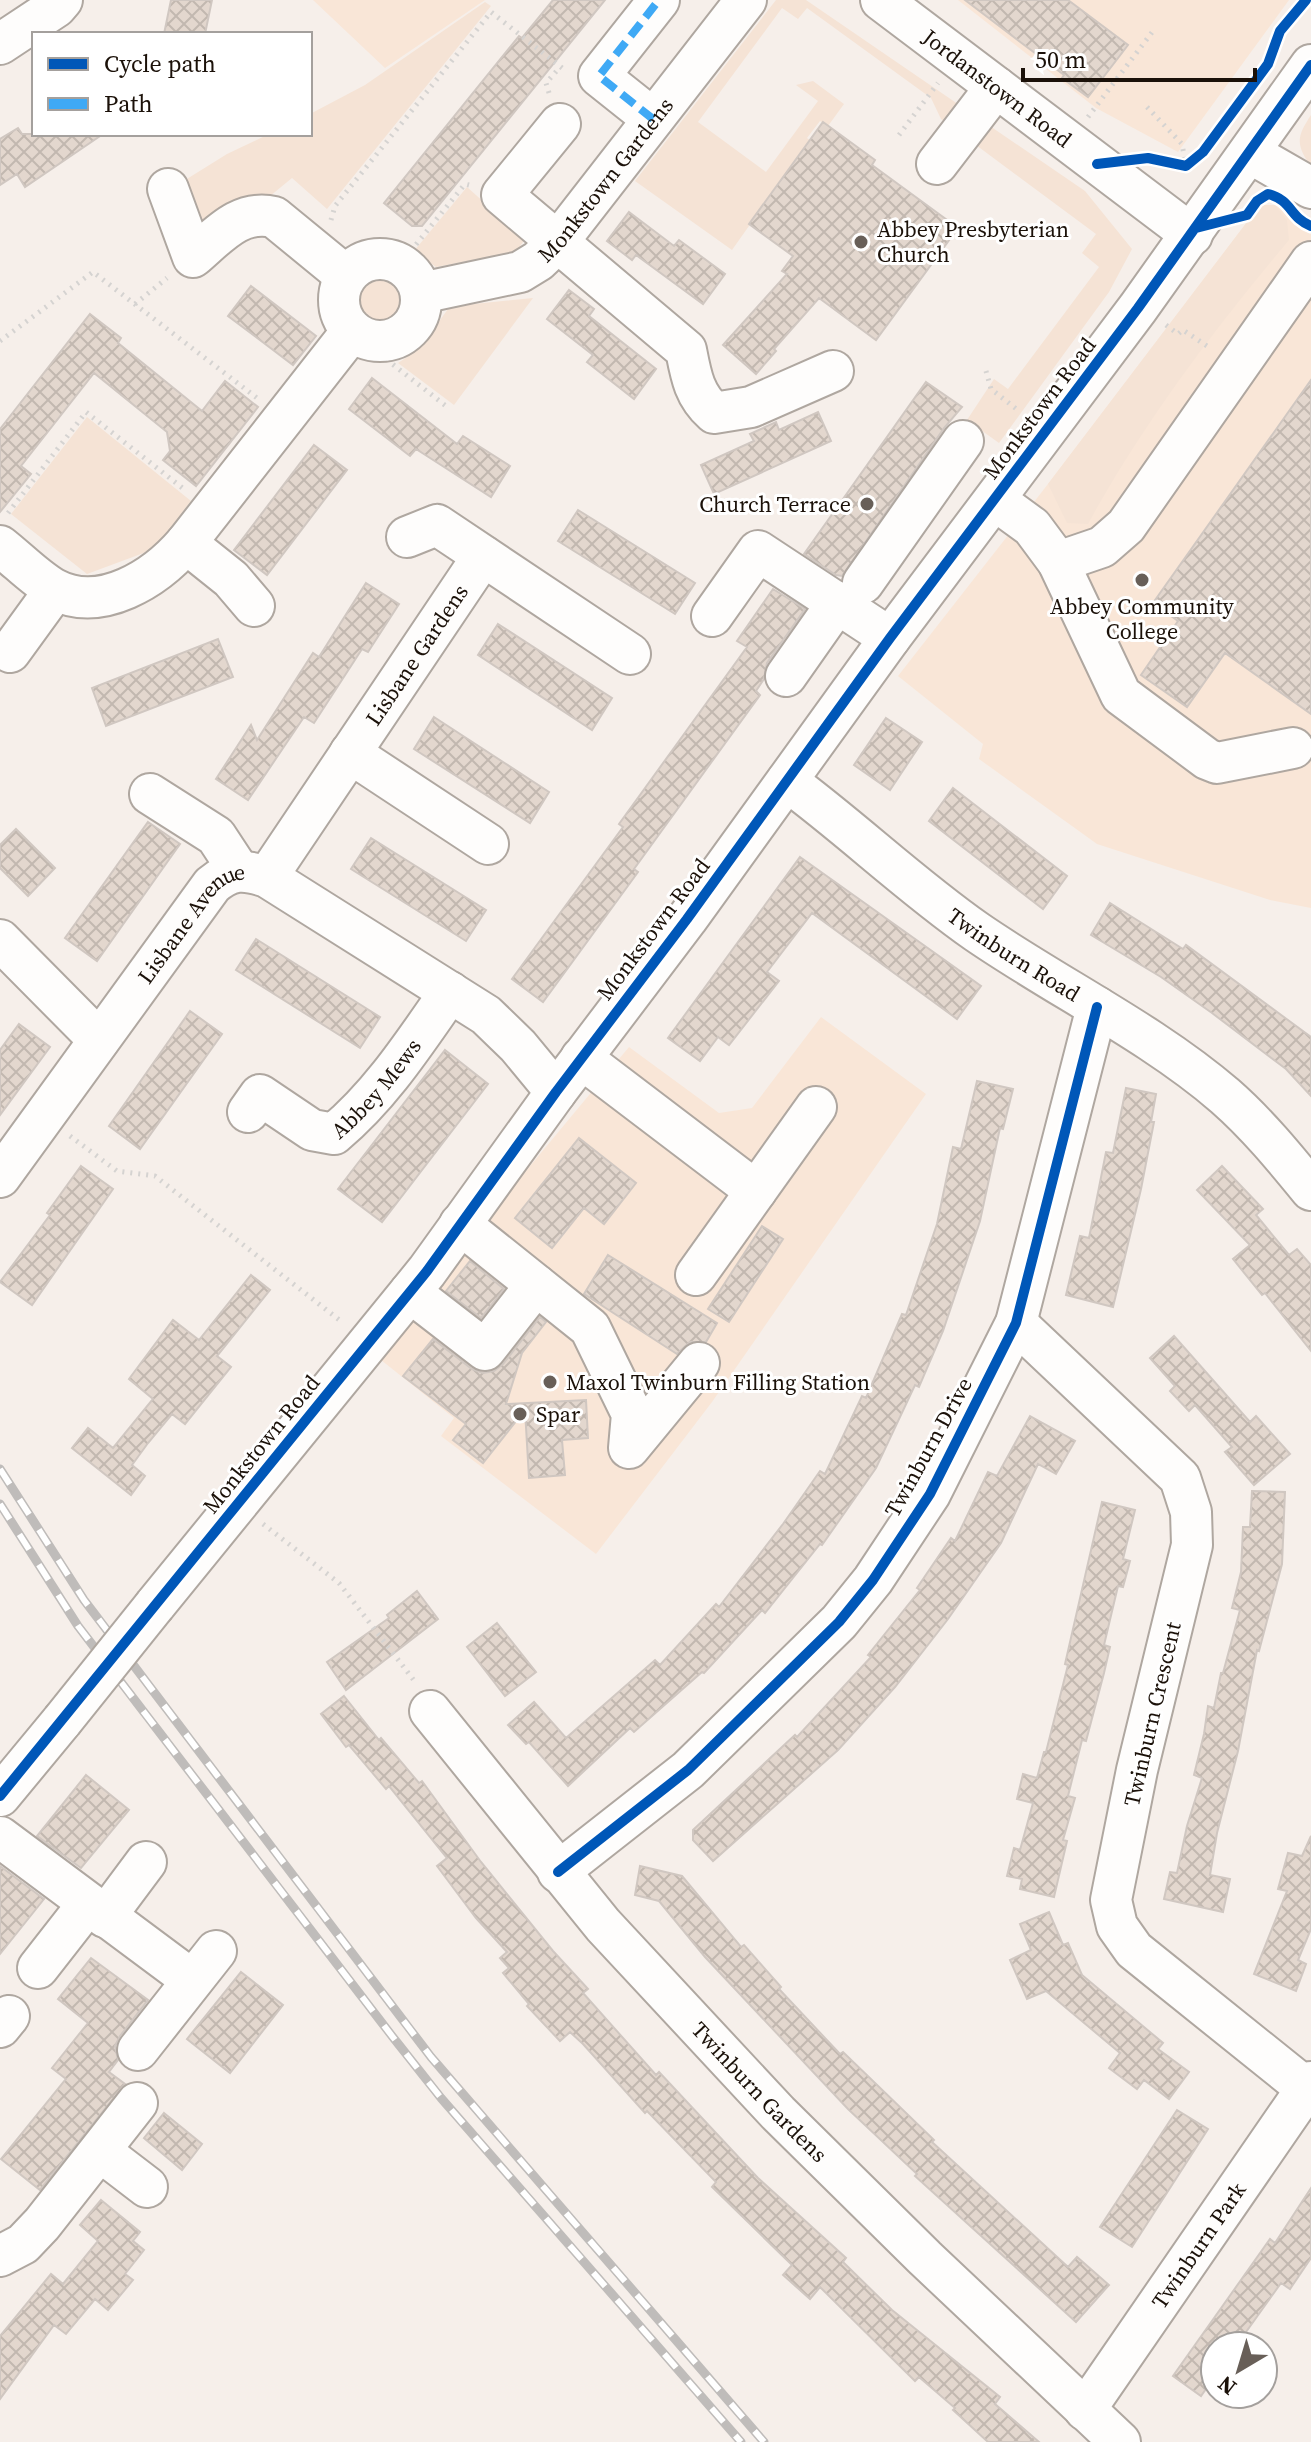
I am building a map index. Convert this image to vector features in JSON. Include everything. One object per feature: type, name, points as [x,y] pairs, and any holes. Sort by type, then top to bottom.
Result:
[{"type":"street","points":[[0,44],[62,0]]},
{"type":"street","points":[[653,119],[599,76],[659,0]]},
{"type":"street","name":"Monkstown Gardens","points":[[411,278],[520,272],[538,261],[557,243],[746,0]]},
{"type":"street","name":"Jordanstown Road","points":[[881,0],[1192,235]]},
{"type":"street","name":"Monkstown Road","points":[[0,1796],[410,1292],[890,638],[1192,235],[1311,65]]},
{"type":"street","points":[[937,164],[996,87]]},
{"type":"street","points":[[560,124],[502,195],[686,350],[693,386],[692,414],[751,407],[833,371]]},
{"type":"street","points":[[1250,153],[1311,188]]},
{"type":"street","points":[[168,189],[193,257],[236,220],[260,214],[274,217],[334,266],[340,288],[338,301],[341,313],[367,337],[396,339],[408,331],[421,307],[411,278],[389,260],[334,266]]},
{"type":"street","points":[[1058,562],[1102,547],[1126,526],[1311,262]]},
{"type":"street","points":[[0,546],[55,590],[81,598],[104,596],[138,584],[167,565],[283,419],[367,337]]},
{"type":"street","points":[[786,676],[963,441]]},
{"type":"street","points":[[926,493],[1032,527],[1058,562],[1121,695],[1207,759],[1217,763],[1293,748]]},
{"type":"street","points":[[407,537],[437,525],[630,654]]},
{"type":"street","points":[[186,543],[231,579],[254,606]]},
{"type":"street","points":[[712,616],[758,551],[850,592],[890,638]]},
{"type":"street","name":"Lisbane Gardens","points":[[253,874],[350,753],[483,556]]},
{"type":"street","points":[[10,652],[55,590]]},
{"type":"street","points":[[350,753],[488,844]]},
{"type":"street","name":"Twinburn Road","points":[[787,781],[974,930],[1157,1046],[1223,1094],[1264,1133],[1311,1190]]},
{"type":"street","points":[[150,794],[216,836],[253,874]]},
{"type":"street","name":"Lisbane Avenue","points":[[0,1177],[212,885],[226,873],[253,874],[486,1015],[518,1046],[556,1092]]},
{"type":"street","points":[[0,940],[99,1040]]},
{"type":"street","name":"Abbey Mews","points":[[248,1112],[260,1095],[312,1130],[334,1134],[358,1115],[450,992]]},
{"type":"street","name":"Twinburn Drive","points":[[558,1872],[688,1770],[847,1612],[873,1580],[930,1494],[1016,1323],[1097,1007]]},
{"type":"street","points":[[581,1058],[756,1191]]},
{"type":"street","points":[[696,1275],[816,1107]]},
{"type":"street","points":[[460,1224],[590,1328],[632,1414],[629,1448],[699,1363]]},
{"type":"street","points":[[410,1292],[485,1350],[536,1285]]},
{"type":"street","name":"Twinburn Crescent","points":[[1016,1323],[1180,1478],[1191,1512],[1192,1545],[1137,1770],[1111,1900],[1117,1926],[1134,1950],[1309,2085]]},
{"type":"street","name":"Twinburn Gardens","points":[[430,1711],[603,1925],[778,2113],[925,2258],[1120,2442]]},
{"type":"street","points":[[0,1837],[97,1910],[204,1966],[138,2050]]},
{"type":"street","points":[[38,1968],[146,1862]]},
{"type":"street","name":"Twinburn Park","points":[[1085,2410],[1309,2085]]},
{"type":"street","points":[[0,2256],[23,2244],[42,2224],[137,2103]]},
{"type":"street","points":[[100,2151],[147,2187]]},
{"type":"path","points":[[334,266],[335,206],[491,12],[572,76]]},
{"type":"path","points":[[1069,143],[1153,31]]},
{"type":"path","points":[[899,135],[941,79]]},
{"type":"path","points":[[1147,107],[1182,144],[1186,166]]},
{"type":"path","points":[[411,278],[465,184],[502,195]]},
{"type":"path","points":[[0,341],[93,272],[283,419]]},
{"type":"path","points":[[1140,305],[1178,334],[1183,330],[1237,367]]},
{"type":"path","points":[[367,337],[391,363],[446,406]]},
{"type":"path","points":[[986,371],[991,389],[1047,432]]},
{"type":"path","points":[[0,523],[86,412],[211,511]]},
{"type":"path","points":[[43,1117],[117,1171],[155,1176],[369,1343]]},
{"type":"path","points":[[235,1507],[264,1524],[339,1583],[416,1683],[430,1711]]},
{"type":"shaded area","points":[[313,0],[485,0],[385,68]]},
{"type":"shaded area","points":[[776,0],[806,0],[1085,191],[1132,249],[1109,292],[999,443],[967,420],[994,379],[1008,389],[1099,267],[1082,253],[1096,234],[941,119],[931,98],[807,8],[798,19],[782,8],[698,122],[766,172],[818,101],[796,85],[813,81],[844,104],[828,126],[820,121],[807,138],[815,144],[807,144],[732,250],[635,181]]},
{"type":"shaded area","points":[[958,0],[1289,0],[1178,152],[1096,108]]},
{"type":"shaded area","points":[[485,2],[491,6],[327,209],[292,178],[264,201],[200,224],[174,187],[227,154],[265,136],[312,136],[312,113],[365,85]]},
{"type":"shaded area","points":[[1311,115],[1311,167],[1300,147],[1300,135]]},
{"type":"shaded area","points":[[467,187],[525,239],[516,252],[436,267],[414,251]]},
{"type":"shaded area","name":"Abbey Community College","points":[[1260,205],[1275,205],[1311,217],[1311,908],[1270,900],[1097,844],[979,759],[983,744],[898,676]]},
{"type":"shaded area","points":[[1260,205],[1275,205],[1287,220],[1289,240],[1181,377],[1132,449],[1088,524],[1067,523],[1048,484]]},
{"type":"shaded area","points":[[379,273],[399,281],[407,301],[399,321],[379,329],[359,321],[351,301],[359,281]]},
{"type":"shaded area","points":[[533,298],[454,405],[398,363],[419,349],[448,309]]},
{"type":"shaded area","points":[[87,417],[191,501],[149,551],[87,574],[11,514]]},
{"type":"shaded area","points":[[821,1017],[926,1094],[712,1402],[596,1554],[441,1436],[454,1418],[381,1360],[495,1208],[629,1047],[719,1113],[752,1108]]},
{"type":"building","points":[[171,0],[212,0],[205,32],[164,32]]},
{"type":"building","points":[[553,0],[605,0],[422,226],[412,226],[384,203],[519,36],[522,38]]},
{"type":"building","points":[[965,0],[1068,0],[1128,45],[1088,97],[1062,78],[1064,75]]},
{"type":"building","name":"Abbey Presbyterian Church","points":[[823,122],[875,160],[872,165],[958,228],[876,340],[819,298],[756,374],[723,345],[787,274],[782,271],[793,256],[749,224]]},
{"type":"building","points":[[18,128],[22,134],[32,136],[100,136],[25,187],[17,174],[0,185],[0,139]]},
{"type":"building","points":[[629,212],[674,246],[679,240],[725,274],[703,304],[636,255],[632,260],[607,241]]},
{"type":"building","points":[[251,286],[316,336],[293,365],[228,316]]},
{"type":"building","points":[[569,290],[594,309],[589,316],[656,369],[634,399],[587,362],[593,355],[547,319]]},
{"type":"building","points":[[90,314],[121,338],[118,343],[202,411],[225,381],[258,407],[196,486],[163,460],[170,451],[167,432],[94,373],[21,466],[31,474],[0,512],[0,429]]},
{"type":"building","points":[[372,378],[457,444],[463,436],[510,466],[491,497],[416,449],[410,456],[349,409]]},
{"type":"building","points":[[1311,380],[1311,714],[1225,653],[1187,707],[1141,675],[1178,621],[1153,603]]},
{"type":"building","points":[[926,382],[962,407],[944,428],[842,576],[836,575],[804,554]]},
{"type":"building","points":[[818,412],[831,441],[714,494],[701,465],[754,441],[750,434],[776,422],[779,430]]},
{"type":"building","points":[[314,445],[347,470],[267,575],[234,550]]},
{"type":"building","points":[[578,510],[695,583],[675,614],[558,541]]},
{"type":"building","points":[[366,583],[399,604],[368,652],[362,649],[314,723],[304,717],[248,800],[216,779],[251,725],[257,740],[313,653],[319,657]]},
{"type":"building","points":[[773,589],[805,609],[767,663],[764,679],[756,691],[760,695],[634,869],[638,872],[543,1002],[512,979],[623,827],[619,824],[747,647],[737,641]]},
{"type":"building","points":[[498,624],[612,698],[592,730],[478,655]]},
{"type":"building","points":[[218,639],[233,677],[106,726],[92,688]]},
{"type":"building","points":[[434,717],[549,792],[530,823],[414,749]]},
{"type":"building","points":[[886,718],[922,742],[890,790],[854,765]]},
{"type":"building","points":[[953,788],[1067,876],[1043,909],[929,821]]},
{"type":"building","points":[[148,822],[180,844],[97,961],[65,938]]},
{"type":"building","points":[[16,829],[55,868],[28,896],[0,868],[0,845]]},
{"type":"building","points":[[371,838],[486,910],[466,941],[351,869]]},
{"type":"building","points":[[800,857],[981,986],[957,1019],[812,913],[767,972],[779,981],[729,1045],[718,1037],[700,1061],[668,1038]]},
{"type":"building","points":[[1110,903],[1183,949],[1186,945],[1311,1037],[1311,1096],[1286,1069],[1212,1013],[1161,977],[1091,935]]},
{"type":"building","points":[[256,939],[380,1017],[360,1048],[236,970]]},
{"type":"building","points":[[190,1011],[222,1034],[140,1149],[109,1126]]},
{"type":"building","points":[[19,1024],[50,1047],[0,1115],[0,1050]]},
{"type":"building","points":[[445,1050],[488,1084],[382,1222],[338,1189]]},
{"type":"building","points":[[977,1081],[1013,1089],[1003,1129],[1000,1128],[980,1221],[943,1331],[919,1387],[915,1385],[876,1468],[822,1545],[765,1613],[762,1610],[704,1673],[634,1732],[630,1728],[568,1786],[529,1742],[526,1744],[508,1725],[534,1702],[566,1738],[655,1660],[660,1665],[716,1604],[719,1607],[820,1471],[825,1474],[862,1396],[866,1398],[902,1314],[906,1315],[937,1224],[953,1147],[961,1149]]},
{"type":"building","points":[[1126,1088],[1156,1094],[1141,1189],[1113,1307],[1066,1295],[1080,1236],[1089,1238],[1106,1152],[1113,1153]]},
{"type":"building","points":[[579,1138],[636,1183],[604,1224],[584,1208],[552,1248],[515,1218]]},
{"type":"building","points":[[81,1166],[113,1189],[32,1305],[0,1282],[50,1215],[47,1213]]},
{"type":"building","points":[[1222,1166],[1263,1209],[1256,1215],[1289,1255],[1297,1249],[1311,1265],[1311,1351],[1265,1293],[1262,1295],[1233,1259],[1250,1245],[1197,1190]]},
{"type":"building","points":[[762,1226],[783,1239],[729,1322],[708,1309]]},
{"type":"building","points":[[608,1255],[717,1323],[706,1342],[690,1342],[677,1354],[584,1294]]},
{"type":"building","points":[[470,1261],[504,1289],[481,1318],[446,1291]]},
{"type":"building","points":[[251,1275],[270,1290],[217,1356],[231,1367],[185,1424],[172,1414],[148,1443],[132,1465],[145,1476],[131,1495],[72,1448],[88,1428],[113,1448],[153,1399],[129,1379],[173,1320],[199,1340]]},
{"type":"building","name":"Spar","points":[[540,1317],[546,1322],[522,1353],[506,1404],[586,1400],[588,1438],[562,1440],[565,1475],[529,1478],[525,1410],[483,1463],[453,1440],[466,1424],[403,1376],[433,1339],[472,1369],[483,1373],[494,1371]]},
{"type":"building","points":[[1174,1336],[1250,1422],[1256,1416],[1290,1454],[1254,1485],[1225,1452],[1232,1447],[1195,1405],[1189,1411],[1170,1391],[1175,1386],[1150,1358]]},
{"type":"building","points":[[1030,1416],[1075,1441],[1056,1474],[1038,1464],[1001,1543],[895,1687],[838,1750],[713,1861],[693,1840],[693,1830],[795,1735],[797,1737],[871,1657],[868,1655],[920,1590],[917,1588],[951,1538],[955,1541],[988,1472],[997,1476]]},
{"type":"building","points":[[1252,1491],[1285,1492],[1282,1564],[1257,1650],[1238,1751],[1217,1833],[1210,1875],[1230,1879],[1223,1912],[1164,1899],[1170,1872],[1177,1873],[1202,1778],[1194,1775],[1208,1706],[1214,1708],[1240,1610],[1232,1608],[1241,1572],[1243,1527],[1250,1527]]},
{"type":"building","points":[[1102,1502],[1135,1510],[1123,1559],[1130,1561],[1123,1587],[1118,1586],[1104,1645],[1110,1647],[1104,1673],[1068,1796],[1075,1798],[1063,1840],[1067,1841],[1054,1897],[1020,1889],[1022,1879],[1007,1876],[1014,1848],[1020,1850],[1033,1803],[1017,1799],[1023,1774],[1037,1778],[1046,1752],[1068,1665],[1065,1664]]},
{"type":"building","points":[[417,1591],[438,1619],[346,1690],[327,1662],[389,1618],[387,1615]]},
{"type":"building","points":[[497,1623],[536,1672],[505,1696],[467,1647]]},
{"type":"building","points":[[344,1696],[379,1740],[381,1738],[419,1783],[422,1781],[481,1862],[588,1989],[583,1993],[656,2075],[659,2072],[758,2178],[846,2258],[843,2262],[892,2310],[1000,2397],[995,2404],[1039,2442],[988,2442],[919,2377],[915,2381],[820,2287],[810,2299],[783,2275],[792,2265],[712,2187],[716,2182],[647,2111],[645,2113],[583,2044],[570,2032],[560,2041],[527,2006],[529,2004],[503,1973],[509,1968],[500,1958],[507,1952],[476,1918],[437,1866],[447,1858],[389,1786],[386,1789],[349,1745],[346,1747],[321,1714]]},
{"type":"building","points":[[86,1775],[129,1810],[81,1868],[37,1836]]},
{"type":"building","points":[[1311,1836],[1311,1929],[1298,1960],[1306,1964],[1296,1991],[1254,1974],[1287,1891],[1278,1889],[1288,1853],[1302,1856]]},
{"type":"building","points":[[0,1866],[44,1899],[0,1954]]},
{"type":"building","points":[[640,1866],[682,1876],[741,1947],[744,1945],[781,1987],[779,1989],[840,2054],[843,2052],[934,2140],[932,2142],[1068,2267],[1077,2257],[1109,2285],[1076,2322],[915,2176],[917,2174],[848,2109],[705,1957],[659,1901],[635,1895]]},
{"type":"building","points":[[1049,1912],[1063,1945],[1068,1943],[1082,1975],[1163,2043],[1158,2049],[1189,2072],[1169,2099],[1144,2080],[1137,2089],[1109,2068],[1120,2053],[1046,1991],[1027,1999],[1010,1960],[1031,1950],[1020,1924]]},
{"type":"building","points":[[91,1958],[148,2000],[115,2046],[118,2060],[109,2072],[125,2084],[40,2190],[1,2159],[66,2079],[52,2068],[88,2023],[58,1999]]},
{"type":"building","points":[[241,1972],[283,2005],[230,2073],[187,2039]]},
{"type":"building","points":[[1177,2110],[1208,2129],[1132,2247],[1100,2227]]},
{"type":"building","points":[[164,2113],[202,2144],[182,2170],[144,2138]]},
{"type":"building","points":[[1311,2188],[1311,2258],[1290,2289],[1281,2283],[1247,2330],[1206,2330],[1270,2239],[1275,2243]]},
{"type":"building","points":[[101,2200],[140,2232],[133,2241],[144,2250],[125,2274],[133,2280],[108,2310],[95,2299],[66,2334],[54,2325],[0,2399],[0,2336],[51,2274],[63,2284],[98,2241],[80,2225]]},
{"type":"building","points":[[1199,2339],[1199,2395],[1173,2376]]},
{"type":"railway","points":[[0,1469],[84,1600],[431,2057],[764,2442]]},
{"type":"railway","points":[[0,1504],[78,1626],[392,2036],[441,2098],[741,2442]]},
{"type":"marked path","points":[[653,119],[599,76],[659,0]]},
{"type":"cycle path","points":[[1097,164],[1148,158],[1186,166],[1203,152],[1268,64],[1280,31],[1306,0]]},
{"type":"cycle path","points":[[0,1796],[427,1271],[890,638],[1138,308],[1311,65]]},
{"type":"cycle path","points":[[1196,228],[1247,215],[1257,201],[1268,194],[1282,200],[1304,223],[1311,226]]},
{"type":"cycle path","points":[[558,1872],[688,1770],[839,1622],[873,1580],[930,1494],[1016,1323],[1097,1007]]},
{"type":"place","name":"Abbey Presbyterian Church","points":[[861,242]]},
{"type":"place","name":"Church Terrace","points":[[867,504]]},
{"type":"place","name":"Abbey Community College","points":[[1142,580]]},
{"type":"place","name":"Maxol Twinburn Filling Station","points":[[550,1382]]},
{"type":"place","name":"Spar","points":[[520,1414]]}]
